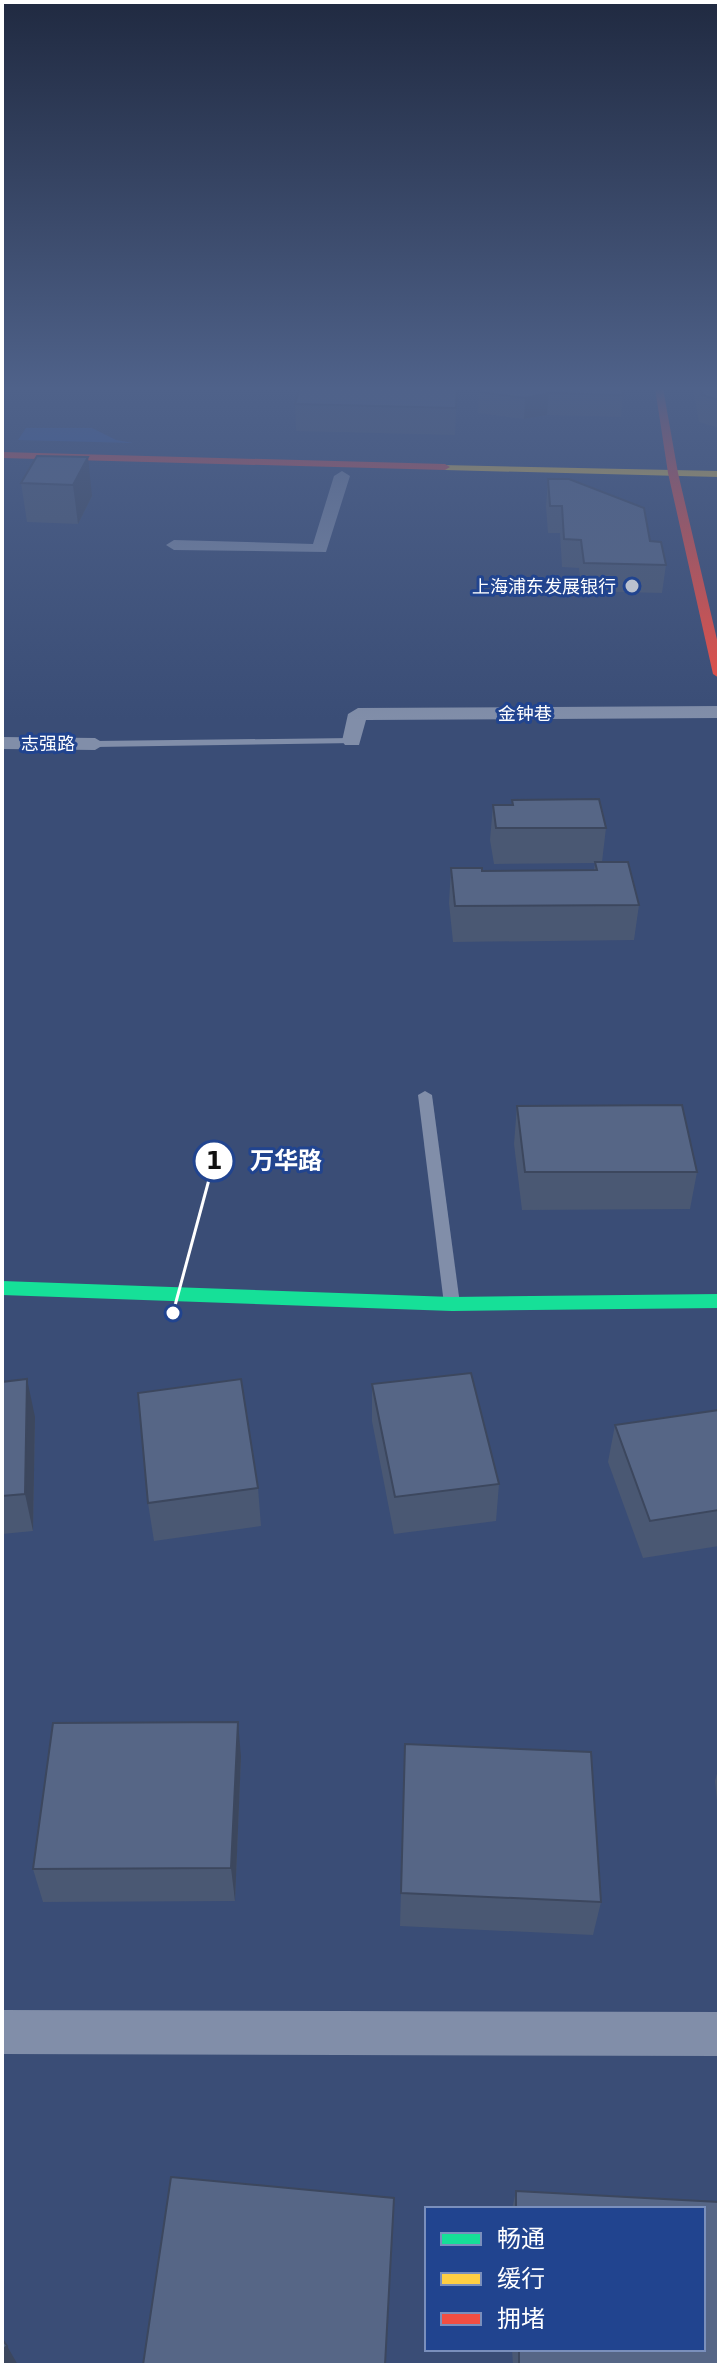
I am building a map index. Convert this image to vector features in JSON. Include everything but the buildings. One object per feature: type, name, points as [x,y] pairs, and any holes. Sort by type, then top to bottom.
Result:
[{"type":"main road","points":[[678,498],[719,674]]},
{"type":"main road","points":[[2,1288],[452,1304],[719,1301]]},
{"type":"street","points":[[174,545],[320,549],[335,498]]},
{"type":"street","name":"金钟巷","points":[[352,741],[358,714],[719,712]]},
{"type":"street","name":"志强路","points":[[2,743],[95,744]]},
{"type":"street","points":[[2,2032],[719,2034]]},
{"type":"lane","points":[[95,744],[352,741]]},
{"type":"lane","points":[[425,1095],[452,1304]]},
{"type":"traffic: fast","points":[[2,1288],[452,1304],[719,1301]]},
{"type":"traffic: jam","points":[[679,498],[719,674]]},
{"type":"place","name":"上海浦东发展银行","points":[[632,586]]},
{"type":"place","name":"万华路","points":[[173,1313]]}]
